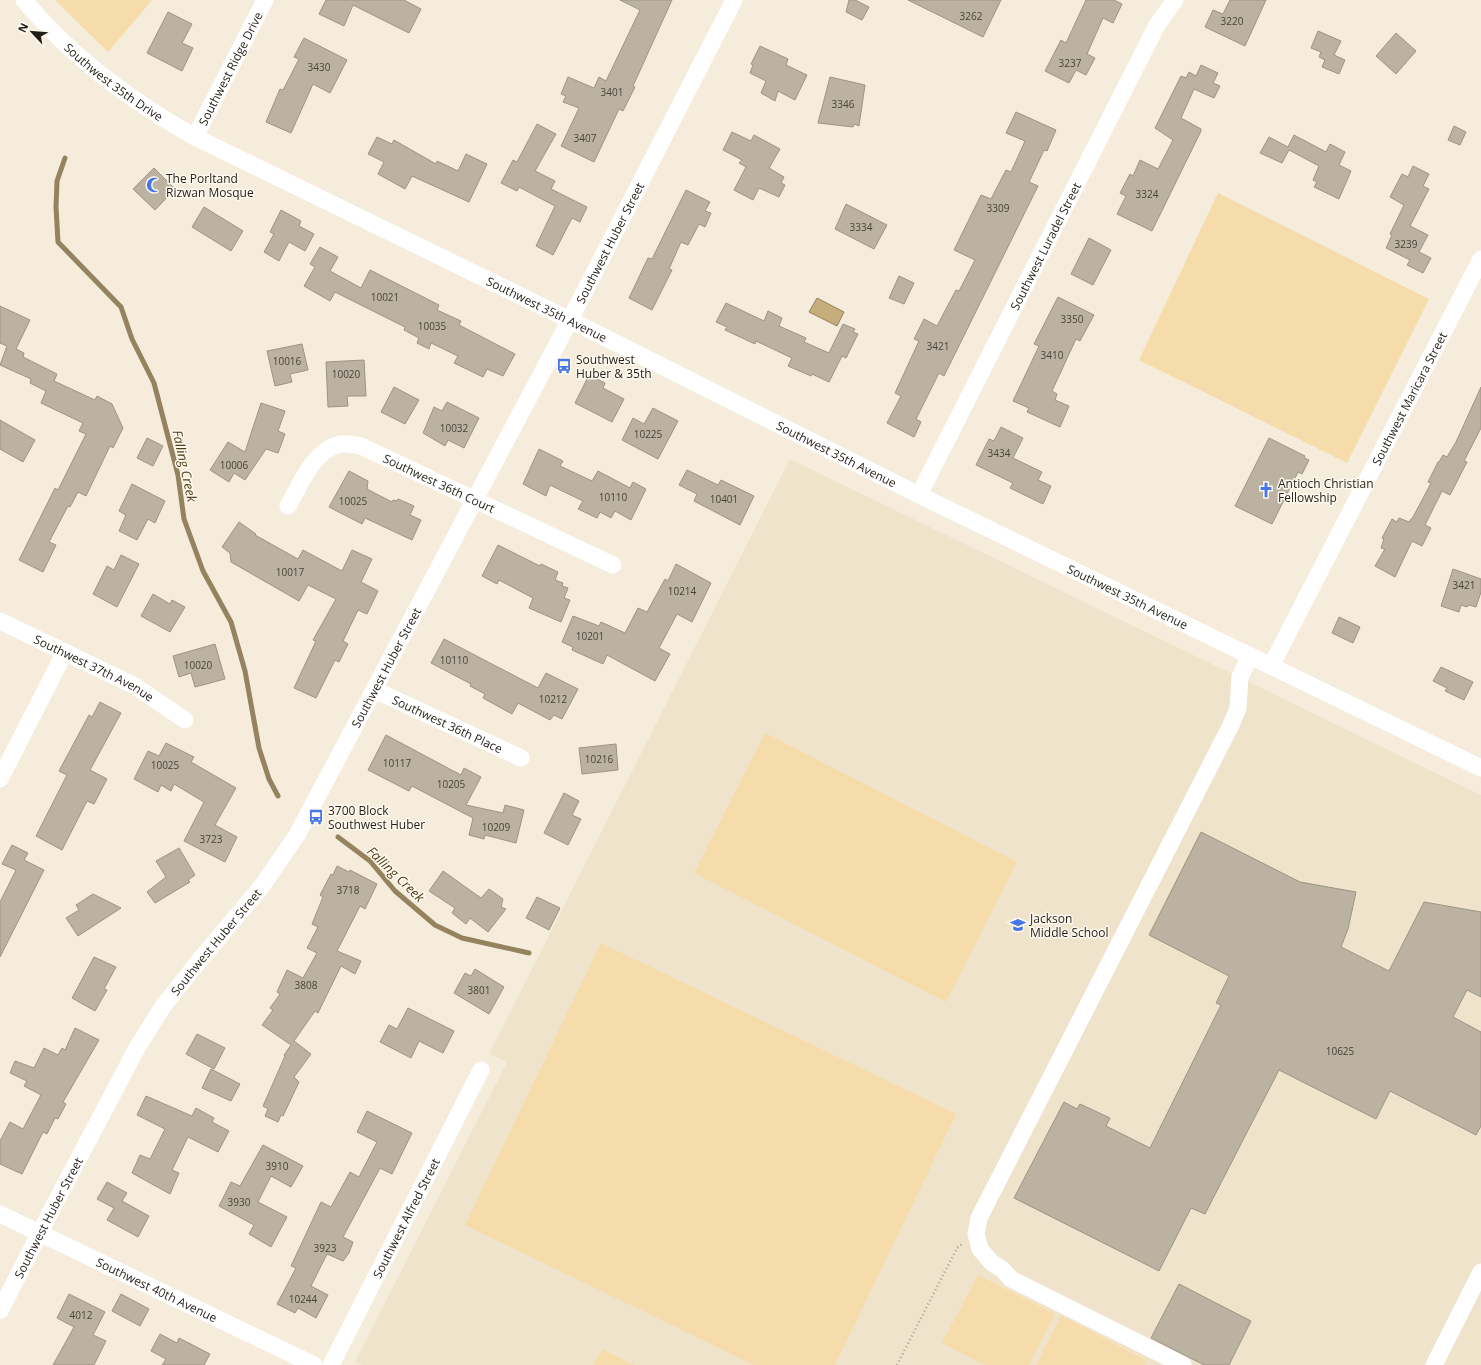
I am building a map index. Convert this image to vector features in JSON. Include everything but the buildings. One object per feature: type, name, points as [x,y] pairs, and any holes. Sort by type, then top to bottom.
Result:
[{"type":"street","name":"Southwest 35th Drive","points":[[24,0],[57,36],[104,77],[140,104],[194,137]]},
{"type":"street","name":"Southwest Ridge Drive","points":[[194,137],[266,0]]},
{"type":"street","name":"Southwest Huber Street","points":[[0,1310],[138,1046],[182,982],[262,886],[281,860],[325,785],[570,320],[734,0]]},
{"type":"street","name":"Southwest Luradel Street","points":[[919,495],[1157,24],[1175,0]]},
{"type":"street","name":"Southwest 35th Avenue","points":[[194,137],[570,320],[919,495],[1481,768]]},
{"type":"street","name":"Southwest Maricara Street","points":[[1271,666],[1481,259]]},
{"type":"street","name":"Southwest 36th Court","points":[[288,506],[310,468],[322,453],[341,444],[362,446],[613,565]]},
{"type":"street","name":"Southwest 37th Avenue","points":[[0,620],[135,686],[185,720]]},
{"type":"street","points":[[0,779],[65,652]]},
{"type":"street","points":[[1183,1365],[1011,1279],[980,1249],[976,1234],[979,1218],[1231,725],[1238,708],[1240,677],[1250,656]]},
{"type":"street","name":"Southwest 36th Place","points":[[375,690],[521,758]]},
{"type":"street","name":"Southwest Alfred Street","points":[[331,1365],[481,1070]]},
{"type":"street","name":"Southwest 40th Avenue","points":[[0,1214],[314,1365]]},
{"type":"street","points":[[1434,1365],[1481,1272]]},
{"type":"path","points":[[897,1365],[957,1248],[976,1234]]},
{"type":"shaded area","points":[[55,0],[152,0],[108,52]]},
{"type":"shaded area","points":[[1218,193],[1429,299],[1347,463],[1139,360]]},
{"type":"shaded area","points":[[817,298],[844,312],[837,326],[809,312]]},
{"type":"shaded area","name":"Jackson Middle School","points":[[790,459],[1481,795],[1481,1365],[362,1365],[355,1362],[507,1062],[489,1054]]},
{"type":"shaded area","points":[[765,733],[1017,862],[946,1002],[694,873]]},
{"type":"shaded area","points":[[601,943],[956,1114],[835,1365],[754,1365],[465,1225]]},
{"type":"shaded area","points":[[978,1275],[1055,1314],[1029,1365],[985,1365],[942,1343]]},
{"type":"shaded area","points":[[1061,1316],[1146,1360],[1144,1365],[1036,1365]]},
{"type":"shaded area","points":[[602,1349],[634,1365],[594,1365]]},
{"type":"waterway","name":"Falling Creek","points":[[65,158],[57,181],[56,207],[58,242],[121,307],[132,339],[154,383],[178,475],[184,519],[203,571],[231,622],[245,671],[259,748],[269,779],[278,796]]},
{"type":"waterway","name":"Falling Creek","points":[[338,837],[370,861],[395,891],[435,925],[462,938],[529,953]]},
{"type":"place","name":"The Porltand Rizwan Mosque","points":[[154,185]]},
{"type":"place","name":"Southwest Huber & 35th","points":[[564,366]]},
{"type":"place","name":"Antioch Christian Fellowship","points":[[1266,490]]},
{"type":"place","name":"3700 Block Southwest Huber","points":[[316,817]]},
{"type":"place","name":"Jackson Middle School","points":[[1018,925]]}]
